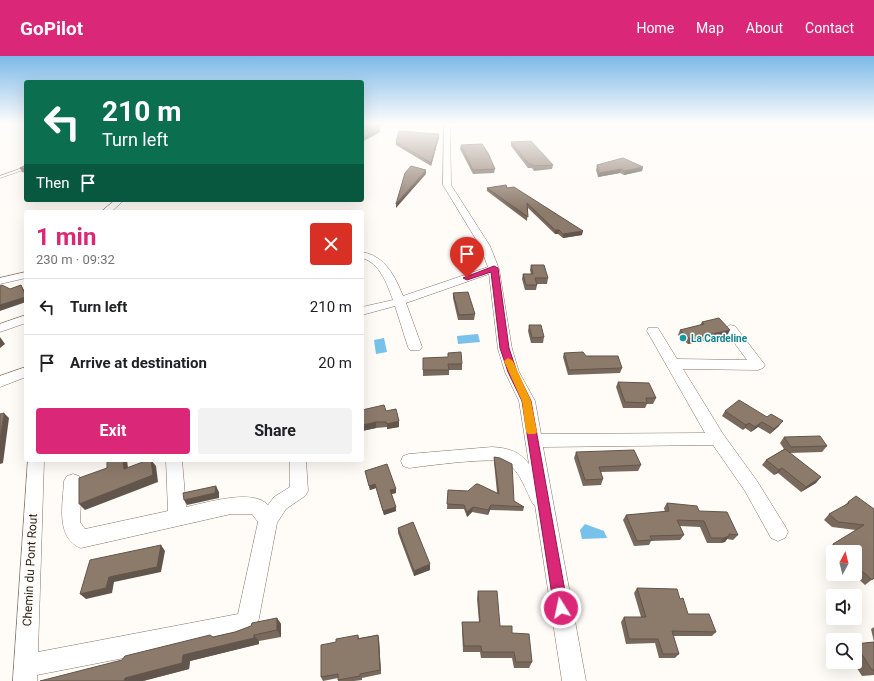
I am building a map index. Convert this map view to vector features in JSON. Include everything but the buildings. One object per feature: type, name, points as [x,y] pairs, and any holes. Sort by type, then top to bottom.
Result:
[{"type":"street","points":[[447,152],[447,185],[485,246],[494,268],[504,348],[512,372],[527,401],[574,681]]},
{"type":"street","points":[[108,210],[118,202]]},
{"type":"street","points":[[364,255],[370,256],[380,264],[398,302],[415,346]]},
{"type":"street","points":[[364,310],[398,302],[494,268]]},
{"type":"street","points":[[0,281],[24,275]]},
{"type":"street","points":[[0,328],[24,320]]},
{"type":"street","points":[[674,364],[758,365],[730,329]]},
{"type":"street","points":[[653,331],[674,364],[717,439],[751,486],[778,532]]},
{"type":"street","points":[[0,382],[24,373]]},
{"type":"street","points":[[533,441],[717,439]]},
{"type":"street","points":[[409,461],[490,454],[509,455],[519,463],[544,505]]},
{"type":"street","name":"Chemin du Pont Rout","points":[[25,673],[36,462]]},
{"type":"street","points":[[174,462],[178,519]]},
{"type":"street","points":[[25,673],[247,623],[268,520],[280,503],[299,491],[298,462]]},
{"type":"street","points":[[73,481],[71,524],[81,539],[178,519],[231,506],[257,506],[268,520]]},
{"type":"lane","points":[[0,177],[24,169]]},
{"type":"water","points":[[478,334],[480,342],[458,344],[457,336]]},
{"type":"water","points":[[384,338],[387,352],[376,354],[374,340]]},
{"type":"water","points":[[585,524],[604,531],[607,538],[582,539],[580,530]]},
{"type":"slow traffic","points":[[508,361],[527,401],[531,432]]},
{"type":"place","name":"La Cardeline","points":[[683,338]]},
{"type":"route","points":[[467,278],[494,268],[504,348],[512,372],[527,401],[561,608]]}]
